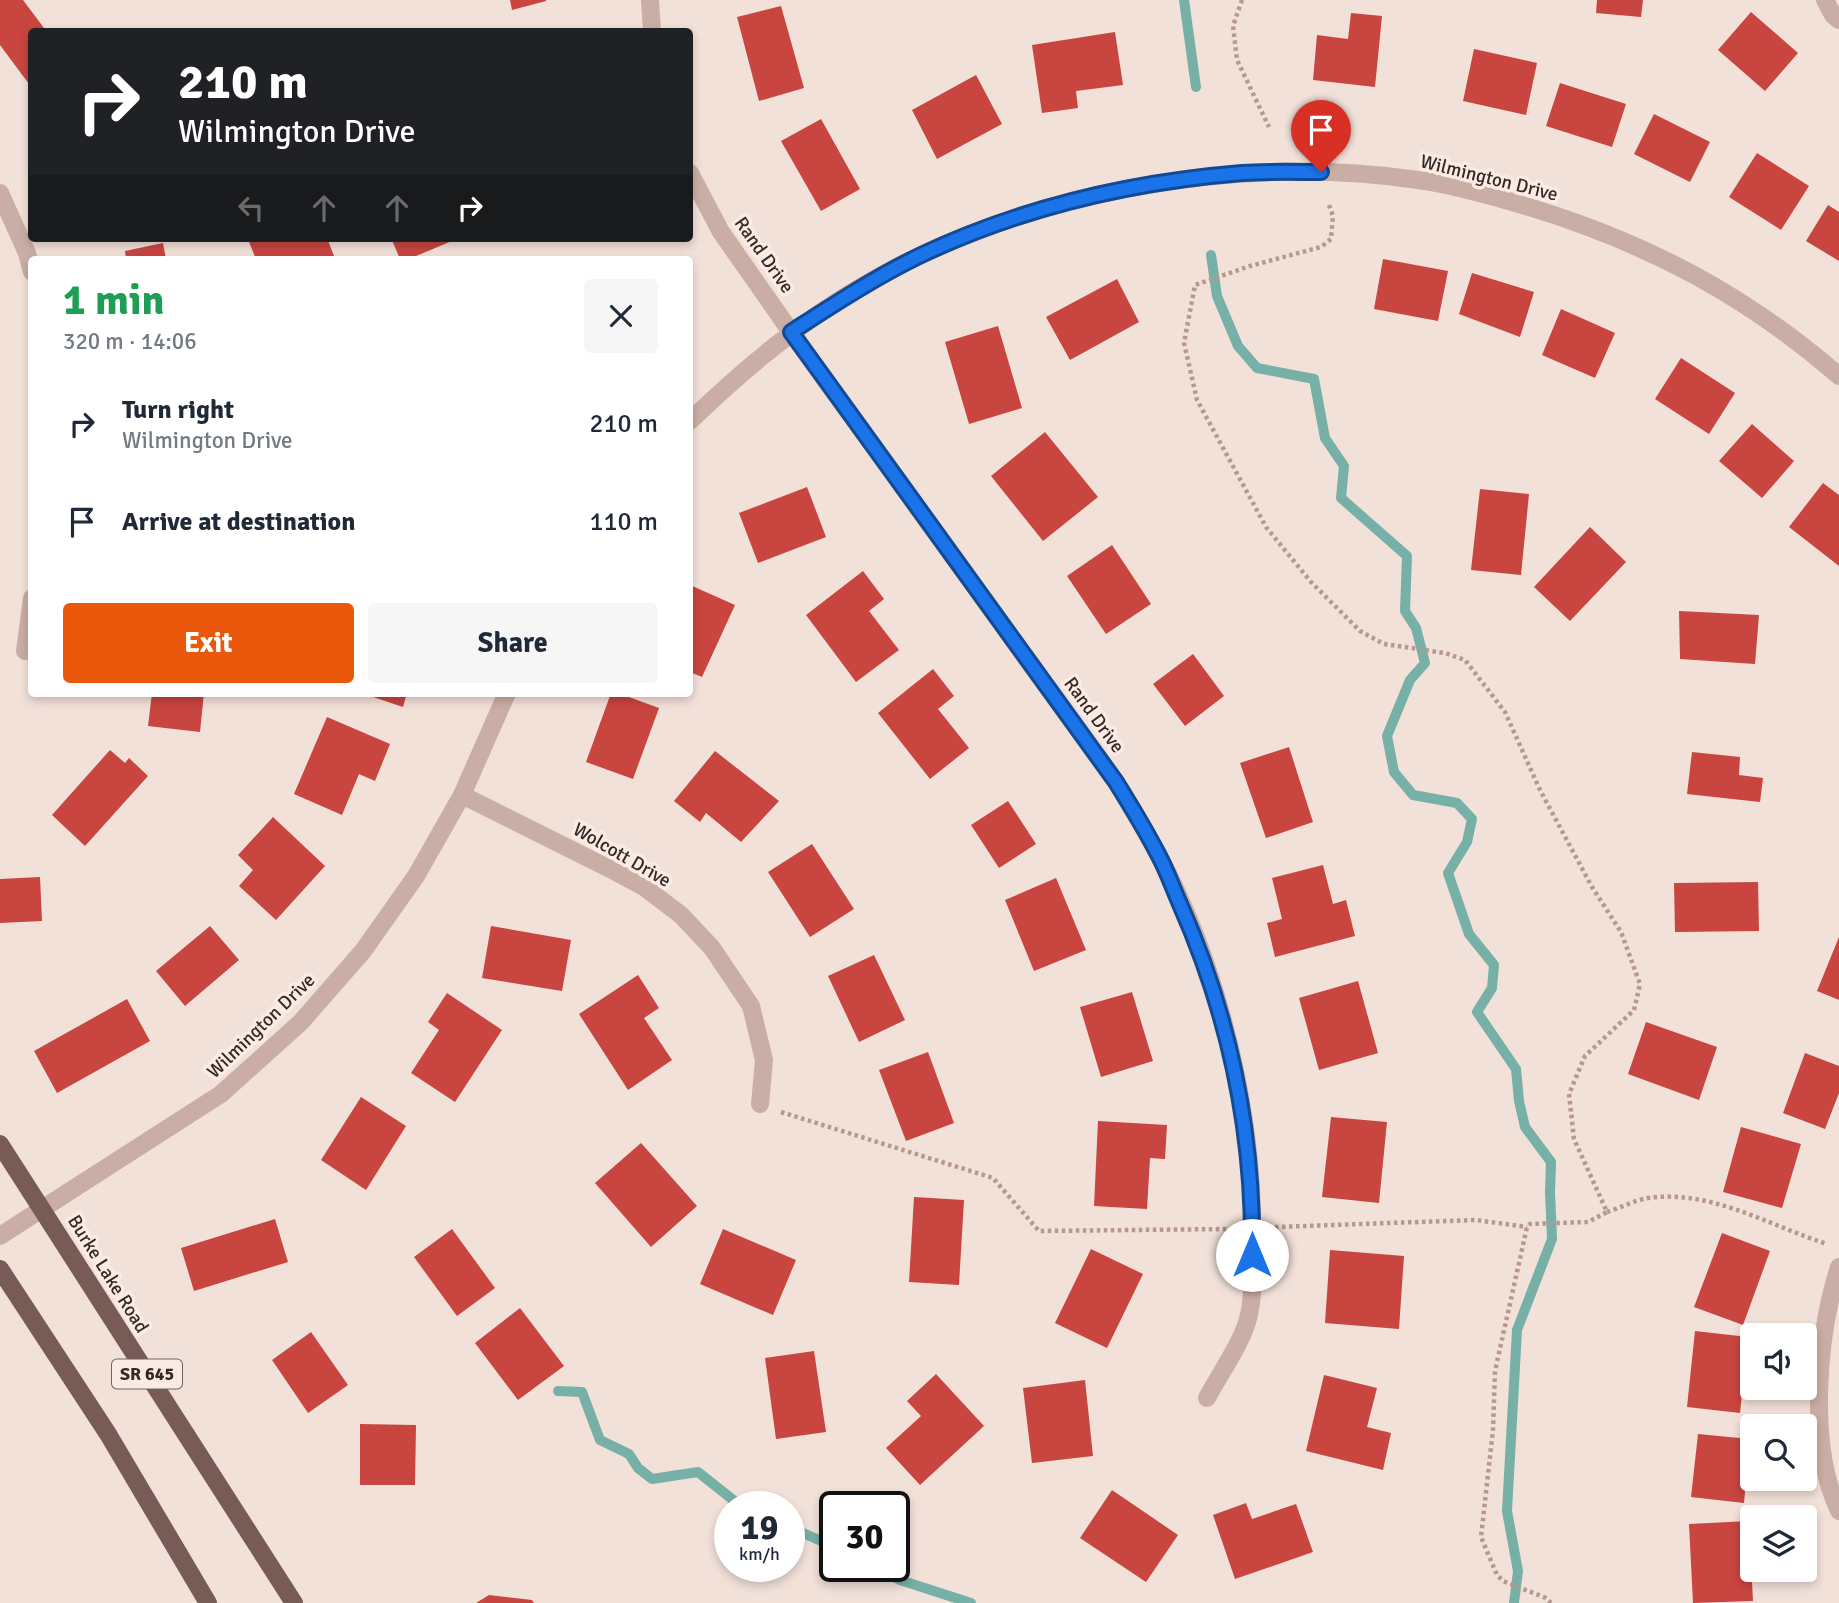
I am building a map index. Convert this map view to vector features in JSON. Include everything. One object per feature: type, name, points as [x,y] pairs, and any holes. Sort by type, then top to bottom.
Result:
[{"type":"main road","name":"Burke Lake Road","points":[[0,1144],[294,1603]]},
{"type":"main road","name":"SR 645","points":[[0,1269],[108,1434],[208,1603]]},
{"type":"street","points":[[650,0],[652,28]]},
{"type":"street","points":[[1825,0],[1839,20]]},
{"type":"street","name":"Wilmington Drive","points":[[693,418],[743,370],[791,332],[860,287],[921,256],[998,224],[1071,201],[1160,182],[1243,173],[1321,172],[1418,180],[1485,195],[1562,217],[1692,273],[1731,294],[1798,340],[1839,376]]},
{"type":"street","name":"Rand Drive","points":[[693,179],[721,232],[791,332],[1116,782],[1160,857],[1193,933],[1221,1012],[1237,1080],[1249,1161],[1252,1229],[1251,1307],[1245,1328],[1207,1398]]},
{"type":"street","points":[[0,193],[28,257]]},
{"type":"street","points":[[26,651],[28,633]]},
{"type":"street","name":"Wilmington Drive","points":[[0,1236],[221,1094],[301,1022],[363,951],[416,876],[462,795],[504,697]]},
{"type":"street","name":"Wolcott Drive","points":[[462,795],[644,887],[681,915],[712,948],[751,1006],[764,1060],[760,1104]]},
{"type":"street","points":[[1839,1267],[1825,1330],[1819,1394],[1822,1456],[1829,1486],[1839,1511]]},
{"type":"path","points":[[1242,0],[1233,26],[1237,60],[1269,127]]},
{"type":"path","points":[[1329,205],[1333,216],[1331,239],[1321,247],[1195,285],[1184,343],[1197,400],[1266,527],[1311,582],[1360,631],[1384,645],[1445,653],[1465,660],[1505,712],[1540,790],[1592,887],[1621,932],[1640,984],[1634,1010],[1585,1056],[1569,1094],[1574,1139],[1607,1212]]},
{"type":"path","points":[[760,1104],[993,1178],[1039,1231],[1252,1229],[1292,1225],[1476,1220],[1528,1226],[1588,1222],[1607,1212],[1647,1198],[1684,1198],[1722,1205],[1839,1248]]},
{"type":"path","points":[[1528,1226],[1495,1371],[1493,1430],[1481,1537],[1497,1576],[1551,1603]]},
{"type":"building","points":[[0,0],[23,0],[44,28],[28,28],[28,83],[0,45]]},
{"type":"building","points":[[510,0],[546,0],[546,1],[512,10]]},
{"type":"building","points":[[1597,0],[1643,0],[1641,17],[1596,13]]},
{"type":"building","points":[[781,6],[804,88],[759,101],[737,17]]},
{"type":"building","points":[[1751,12],[1798,53],[1765,91],[1718,50]]},
{"type":"building","points":[[1351,13],[1382,16],[1375,87],[1313,80],[1317,35],[1348,39]]},
{"type":"building","points":[[1115,32],[1123,85],[1076,91],[1078,108],[1042,113],[1032,45]]},
{"type":"building","points":[[1474,49],[1537,63],[1526,115],[1463,101]]},
{"type":"building","points":[[976,75],[1002,124],[937,159],[912,110]]},
{"type":"building","points":[[1560,83],[1626,104],[1612,147],[1546,126]]},
{"type":"building","points":[[1654,114],[1710,142],[1690,182],[1634,154]]},
{"type":"building","points":[[821,119],[860,189],[821,211],[781,141]]},
{"type":"building","points":[[1757,153],[1809,186],[1781,230],[1729,197]]},
{"type":"building","points":[[1828,205],[1839,212],[1839,261],[1806,241]]},
{"type":"building","points":[[249,242],[329,242],[334,256],[255,256]]},
{"type":"building","points":[[393,242],[449,242],[416,256],[399,256]]},
{"type":"building","points":[[163,243],[165,256],[126,256],[125,251]]},
{"type":"building","points":[[1383,259],[1448,271],[1438,321],[1374,309]]},
{"type":"building","points":[[1472,273],[1534,292],[1520,337],[1459,314]]},
{"type":"building","points":[[1117,279],[1139,322],[1070,360],[1046,317]]},
{"type":"building","points":[[1561,309],[1615,333],[1595,378],[1542,355]]},
{"type":"building","points":[[998,326],[1022,408],[969,424],[945,342]]},
{"type":"building","points":[[1681,358],[1735,393],[1709,434],[1655,399]]},
{"type":"building","points":[[1752,424],[1794,461],[1762,498],[1719,461]]},
{"type":"building","points":[[1045,432],[1098,497],[1043,541],[991,476]]},
{"type":"building","points":[[1823,483],[1839,495],[1839,566],[1789,527]]},
{"type":"building","points":[[807,487],[826,537],[758,563],[739,513]]},
{"type":"building","points":[[1480,489],[1529,494],[1521,575],[1471,570]]},
{"type":"building","points":[[1590,527],[1626,562],[1570,621],[1534,587]]},
{"type":"building","points":[[1112,545],[1151,604],[1106,634],[1067,576]]},
{"type":"building","points":[[863,571],[884,599],[869,611],[899,650],[856,682],[806,615]]},
{"type":"building","points":[[693,586],[735,605],[702,677],[693,673]]},
{"type":"building","points":[[1679,611],[1759,615],[1755,664],[1680,659]]},
{"type":"building","points":[[1193,654],[1224,696],[1185,726],[1153,684]]},
{"type":"building","points":[[933,669],[954,696],[938,709],[969,748],[930,779],[878,713]]},
{"type":"building","points":[[152,697],[204,697],[200,732],[148,726]]},
{"type":"building","points":[[373,697],[406,697],[403,707]]},
{"type":"building","points":[[610,697],[629,697],[659,708],[633,779],[586,762]]},
{"type":"building","points":[[327,717],[390,744],[375,781],[359,774],[342,815],[294,794]]},
{"type":"building","points":[[1289,747],[1313,822],[1266,838],[1240,763]]},
{"type":"building","points":[[110,750],[125,763],[129,758],[148,776],[85,846],[52,815]]},
{"type":"building","points":[[715,751],[779,801],[741,842],[706,813],[700,822],[674,801]]},
{"type":"building","points":[[1692,752],[1740,757],[1739,775],[1763,778],[1760,802],[1687,794]]},
{"type":"building","points":[[1008,801],[1036,844],[999,868],[971,825]]},
{"type":"building","points":[[273,817],[325,866],[276,920],[239,886],[253,870],[238,855]]},
{"type":"building","points":[[812,844],[854,909],[810,937],[768,872]]},
{"type":"building","points":[[1323,865],[1333,904],[1346,900],[1355,936],[1275,957],[1267,923],[1282,919],[1272,878]]},
{"type":"building","points":[[40,877],[42,921],[0,923],[0,879]]},
{"type":"building","points":[[1056,878],[1086,950],[1034,971],[1005,900]]},
{"type":"building","points":[[1758,882],[1759,931],[1675,932],[1674,883]]},
{"type":"building","points":[[210,926],[239,960],[185,1006],[156,971]]},
{"type":"building","points":[[491,926],[571,940],[562,991],[482,978]]},
{"type":"building","points":[[1839,937],[1839,1000],[1817,991]]},
{"type":"building","points":[[874,955],[905,1020],[859,1042],[828,976]]},
{"type":"building","points":[[638,975],[659,1008],[644,1018],[672,1060],[628,1090],[579,1014]]},
{"type":"building","points":[[1358,981],[1378,1053],[1319,1070],[1299,998]]},
{"type":"building","points":[[1132,992],[1153,1061],[1101,1077],[1080,1007]]},
{"type":"building","points":[[447,993],[502,1030],[455,1102],[411,1073],[439,1030],[428,1022]]},
{"type":"building","points":[[127,999],[150,1041],[57,1093],[34,1051]]},
{"type":"building","points":[[1646,1022],[1717,1047],[1699,1100],[1628,1074]]},
{"type":"building","points":[[928,1052],[954,1123],[906,1141],[879,1070]]},
{"type":"building","points":[[1805,1053],[1839,1066],[1839,1093],[1825,1129],[1783,1113]]},
{"type":"building","points":[[361,1097],[406,1126],[366,1190],[321,1160]]},
{"type":"building","points":[[1331,1117],[1387,1122],[1379,1203],[1322,1197]]},
{"type":"building","points":[[1098,1121],[1167,1125],[1165,1159],[1150,1158],[1147,1209],[1094,1206]]},
{"type":"building","points":[[1741,1127],[1801,1144],[1782,1208],[1723,1192]]},
{"type":"building","points":[[641,1143],[697,1206],[651,1247],[595,1183]]},
{"type":"building","points":[[914,1197],[964,1200],[959,1285],[909,1282]]},
{"type":"building","points":[[275,1219],[288,1262],[194,1291],[181,1248]]},
{"type":"building","points":[[452,1229],[495,1288],[457,1316],[414,1257]]},
{"type":"building","points":[[723,1229],[796,1260],[773,1315],[700,1284]]},
{"type":"building","points":[[1722,1233],[1770,1251],[1744,1323],[1694,1307]]},
{"type":"building","points":[[1091,1249],[1143,1274],[1107,1348],[1055,1323]]},
{"type":"building","points":[[1330,1250],[1404,1256],[1399,1329],[1325,1323]]},
{"type":"building","points":[[520,1308],[564,1366],[518,1400],[475,1343]]},
{"type":"building","points":[[1695,1331],[1740,1336],[1740,1413],[1687,1407]]},
{"type":"building","points":[[311,1332],[348,1385],[308,1413],[272,1360]]},
{"type":"building","points":[[814,1351],[826,1432],[776,1439],[765,1358]]},
{"type":"building","points":[[936,1374],[984,1426],[920,1485],[886,1448],[921,1416],[907,1401]]},
{"type":"building","points":[[1324,1375],[1377,1388],[1367,1427],[1391,1433],[1383,1470],[1306,1451]]},
{"type":"building","points":[[1085,1380],[1093,1456],[1032,1463],[1023,1388]]},
{"type":"building","points":[[360,1424],[416,1425],[415,1485],[360,1485]]},
{"type":"building","points":[[1698,1434],[1740,1438],[1740,1491],[1745,1491],[1744,1503],[1691,1497]]},
{"type":"building","points":[[1112,1490],[1178,1535],[1146,1582],[1080,1538]]},
{"type":"building","points":[[1246,1503],[1252,1519],[1296,1504],[1313,1552],[1235,1579],[1213,1515]]},
{"type":"building","points":[[1740,1521],[1740,1582],[1752,1582],[1753,1601],[1693,1603],[1689,1524]]},
{"type":"building","points":[[489,1595],[532,1600],[534,1603],[476,1603]]},
{"type":"waterway","points":[[1184,0],[1196,87]]},
{"type":"waterway","points":[[1211,255],[1217,296],[1238,346],[1257,368],[1314,379],[1325,438],[1344,466],[1341,498],[1407,556],[1405,611],[1416,628],[1425,663],[1410,680],[1387,736],[1394,772],[1413,795],[1457,803],[1472,819],[1467,842],[1448,873],[1469,934],[1494,965],[1492,988],[1477,1012],[1516,1069],[1525,1127],[1551,1162],[1552,1239],[1517,1330],[1507,1511],[1518,1571],[1514,1603]]},
{"type":"waterway","points":[[558,1391],[582,1392],[600,1440],[629,1454],[638,1468],[652,1479],[698,1472],[722,1491]]},
{"type":"waterway","points":[[805,1534],[819,1540]]},
{"type":"waterway","points":[[906,1582],[971,1603]]},
{"type":"route","points":[[1252,1255],[1249,1161],[1237,1080],[1221,1012],[1193,933],[1160,857],[1116,782],[791,332],[860,287],[921,256],[998,224],[1083,198],[1160,182],[1243,173],[1321,172]]}]
